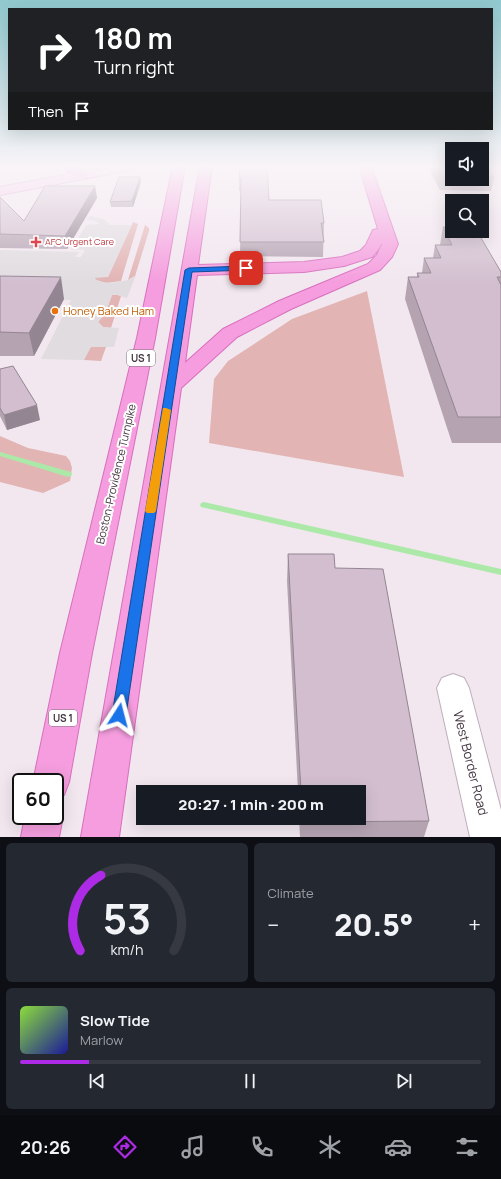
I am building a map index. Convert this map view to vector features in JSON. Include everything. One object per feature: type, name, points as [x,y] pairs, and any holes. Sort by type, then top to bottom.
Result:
[{"type":"main road","name":"Boston-Providence Turnpike","points":[[53,773],[76,653],[160,268],[172,205]]},
{"type":"main road","points":[[100,837],[200,205]]},
{"type":"main road","points":[[170,387],[230,333],[285,305],[339,284],[374,267],[384,257],[390,244],[378,205]]},
{"type":"main road","points":[[189,270],[304,267],[344,261],[366,254],[373,247],[378,237],[382,216]]},
{"type":"main road","points":[[40,837],[42,825]]},
{"type":"street","name":"West Border Road","points":[[453,688],[489,837]]},
{"type":"shaded area","points":[[90,216],[104,219],[110,225],[132,225],[108,277],[94,278],[100,282],[112,283],[128,280],[136,275],[127,298],[112,295],[105,314],[98,322],[103,327],[119,328],[114,347],[91,347],[84,360],[41,359],[71,300],[0,298],[0,250],[79,252],[75,257],[81,257],[85,250],[72,249],[86,225],[100,224],[87,219]]},
{"type":"shaded area","points":[[133,222],[138,224],[121,281],[106,283],[96,280],[94,277],[108,277]]},
{"type":"shaded area","points":[[145,225],[149,228],[149,231],[135,276],[128,280]]},
{"type":"shaded area","points":[[367,291],[404,477],[209,443],[214,379],[228,361],[292,319]]},
{"type":"shaded area","points":[[115,294],[121,296],[111,328],[103,327],[98,322],[105,314],[112,295]]},
{"type":"shaded area","points":[[95,346],[106,347],[101,361],[84,360],[89,348]]},
{"type":"shaded area","points":[[0,436],[28,448],[66,456],[70,461],[72,468],[70,481],[43,493],[0,482]]},
{"type":"building","points":[[0,205],[8,205],[24,221],[34,205],[84,205],[65,236],[0,234]]},
{"type":"building","points":[[241,205],[322,205],[324,223],[321,223],[324,242],[240,242]]},
{"type":"building","points":[[448,238],[481,238],[501,272],[501,277],[497,277],[501,285],[501,417],[458,417],[408,277],[419,277],[417,273],[431,273],[424,258],[441,258],[435,245],[452,245]]},
{"type":"building","points":[[0,276],[61,277],[29,333],[0,332]]},
{"type":"building","points":[[13,366],[37,405],[4,415],[0,408],[0,369]]},
{"type":"building","points":[[288,554],[334,554],[335,568],[383,569],[429,821],[366,822],[366,785],[301,785]]},
{"type":"waterway","points":[[0,454],[68,474]]},
{"type":"waterway","points":[[204,505],[501,572]]},
{"type":"slow traffic","points":[[151,511],[166,410]]},
{"type":"place","name":"AFC Urgent Care","points":[[36,242]]},
{"type":"place","name":"Honey Baked Ham","points":[[55,311]]},
{"type":"route","points":[[119,715],[189,270],[246,268]]}]
